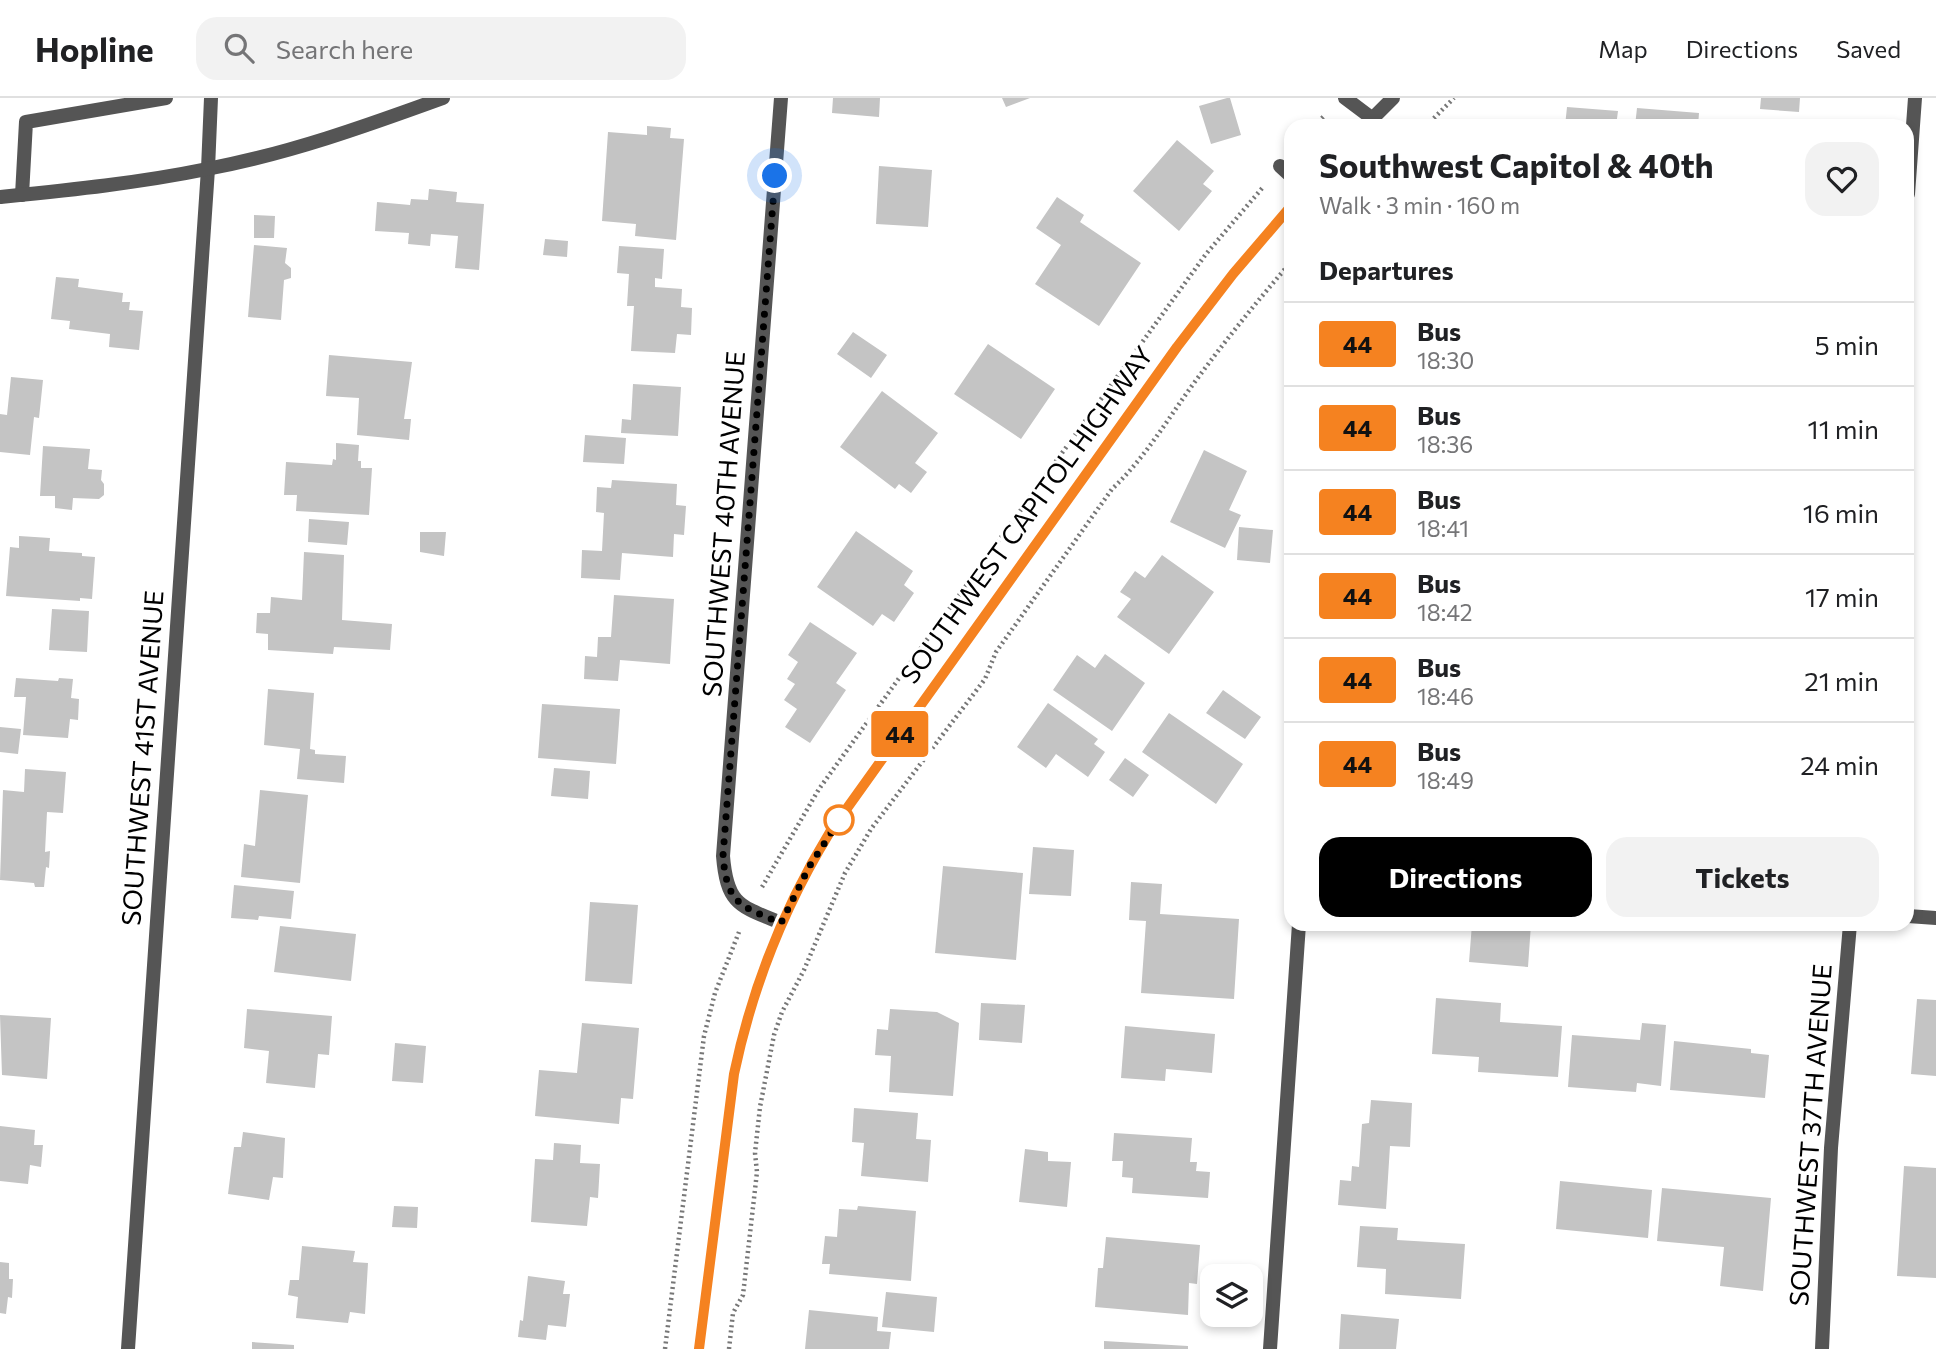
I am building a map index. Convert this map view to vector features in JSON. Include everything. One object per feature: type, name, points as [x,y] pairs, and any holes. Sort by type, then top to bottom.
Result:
[{"type":"street","points":[[22,195],[26,122],[166,98]]},
{"type":"street","name":"SOUTHWEST 41ST AVENUE","points":[[128,1349],[211,98]]},
{"type":"street","points":[[0,197],[80,189],[208,169],[305,145],[443,98]]},
{"type":"street","name":"SOUTHWEST 40TH AVENUE","points":[[781,98],[723,856],[727,884],[736,901],[743,907],[781,923]]},
{"type":"street","points":[[1345,98],[1366,119]]},
{"type":"street","points":[[1372,119],[1393,98]]},
{"type":"street","points":[[1913,119],[1915,98]]},
{"type":"street","points":[[1280,166],[1284,170]]},
{"type":"street","name":"SOUTHWEST CAPITOL HIGHWAY","points":[[699,1349],[734,1074],[750,1008],[781,923],[809,867],[830,832],[1177,347],[1233,274],[1284,214]]},
{"type":"street","points":[[1914,916],[1936,918]]},
{"type":"street","points":[[1270,1349],[1299,931]]},
{"type":"street","name":"SOUTHWEST 37TH AVENUE","points":[[1822,1349],[1831,1148],[1849,931]]},
{"type":"path","points":[[1433,119],[1454,98]]},
{"type":"path","name":"SOUTHWEST CAPITOL HIGHWAY","points":[[761,890],[819,789],[1206,254],[1280,166]]},
{"type":"path","name":"SOUTHWEST CAPITOL HIGHWAY","points":[[729,1349],[733,1313],[743,1295],[757,1172],[755,1153],[768,1061],[782,1012],[804,970],[845,873],[871,829],[985,679],[996,652],[1112,489],[1134,468],[1202,372],[1284,270]]},
{"type":"path","points":[[665,1349],[704,1036],[715,993],[738,934]]},
{"type":"building","points":[[833,98],[880,98],[879,117],[832,113]]},
{"type":"building","points":[[1002,98],[1030,98],[1006,107]]},
{"type":"building","points":[[1230,98],[1241,135],[1211,144],[1199,106]]},
{"type":"building","points":[[1761,98],[1800,98],[1799,112],[1760,109]]},
{"type":"building","points":[[1567,107],[1618,111],[1617,119],[1566,119]]},
{"type":"building","points":[[1637,108],[1699,113],[1699,119],[1636,119]]},
{"type":"building","points":[[647,126],[671,128],[670,138],[684,139],[676,240],[635,236],[636,224],[602,221],[608,132],[647,135]]},
{"type":"building","points":[[1177,140],[1214,171],[1203,184],[1212,191],[1179,231],[1133,191]]},
{"type":"building","points":[[879,166],[932,170],[928,227],[876,224]]},
{"type":"building","points":[[429,189],[457,192],[456,202],[484,204],[479,270],[455,268],[458,236],[431,234],[430,246],[408,244],[409,233],[375,231],[377,202],[410,205],[411,199],[428,200]]},
{"type":"building","points":[[1057,197],[1084,215],[1080,222],[1141,263],[1099,326],[1035,284],[1061,245],[1036,228]]},
{"type":"building","points":[[254,215],[275,216],[274,238],[254,238]]},
{"type":"building","points":[[545,239],[568,241],[567,257],[543,255]]},
{"type":"building","points":[[254,245],[287,248],[285,263],[291,268],[291,278],[284,280],[281,320],[248,317]]},
{"type":"building","points":[[619,246],[664,249],[662,279],[655,278],[655,287],[682,289],[681,307],[692,308],[691,335],[677,334],[675,353],[631,351],[634,306],[627,306],[629,274],[617,273]]},
{"type":"building","points":[[56,277],[79,279],[78,287],[123,293],[122,302],[130,302],[129,310],[143,311],[139,350],[109,347],[110,334],[69,329],[70,321],[51,319]]},
{"type":"building","points":[[853,332],[887,355],[871,378],[837,354]]},
{"type":"building","points":[[988,344],[1055,389],[1021,439],[954,394]]},
{"type":"building","points":[[329,355],[412,362],[404,419],[411,419],[409,440],[357,435],[359,398],[326,396]]},
{"type":"building","points":[[11,377],[43,380],[39,418],[34,417],[30,455],[0,452],[0,414],[7,415]]},
{"type":"building","points":[[633,384],[681,387],[678,436],[621,433],[622,419],[631,420]]},
{"type":"building","points":[[882,391],[938,433],[915,463],[927,472],[911,493],[899,484],[895,489],[840,447]]},
{"type":"building","points":[[585,435],[626,438],[624,464],[583,462]]},
{"type":"building","points":[[336,443],[359,445],[358,461],[361,461],[361,468],[372,468],[369,515],[296,511],[297,495],[284,495],[286,462],[332,465],[333,459],[336,460]]},
{"type":"building","points":[[43,446],[90,449],[88,469],[102,470],[104,495],[99,499],[73,498],[72,510],[55,508],[55,496],[40,496]]},
{"type":"building","points":[[1204,450],[1247,471],[1229,510],[1241,515],[1225,548],[1170,522]]},
{"type":"building","points":[[612,480],[677,484],[676,505],[686,506],[684,535],[674,534],[673,557],[622,553],[620,580],[581,578],[582,550],[602,551],[604,513],[596,512],[597,487],[611,488]]},
{"type":"building","points":[[309,519],[349,522],[347,545],[308,542]]},
{"type":"building","points":[[1239,527],[1273,530],[1270,563],[1237,560]]},
{"type":"building","points":[[856,531],[913,571],[904,585],[914,593],[894,622],[882,614],[873,626],[817,587]]},
{"type":"building","points":[[420,532],[446,532],[444,556],[420,552]]},
{"type":"building","points":[[19,536],[50,538],[49,551],[82,553],[82,556],[95,557],[92,599],[80,598],[80,601],[6,596],[10,547],[19,548]]},
{"type":"building","points":[[304,552],[344,555],[342,620],[392,624],[390,650],[334,647],[333,654],[268,650],[268,634],[256,633],[257,613],[270,613],[271,597],[302,600]]},
{"type":"building","points":[[1162,555],[1214,592],[1169,654],[1117,617],[1131,599],[1120,592],[1135,571],[1145,578]]},
{"type":"building","points":[[614,595],[674,599],[670,664],[620,660],[618,681],[584,679],[585,656],[597,657],[598,637],[611,637]]},
{"type":"building","points":[[52,609],[89,611],[87,652],[49,650]]},
{"type":"building","points":[[810,622],[857,653],[836,683],[846,690],[810,743],[785,727],[797,709],[784,700],[795,684],[787,679],[798,662],[788,655]]},
{"type":"building","points":[[1105,654],[1145,683],[1112,731],[1053,690],[1077,655],[1095,668]]},
{"type":"building","points":[[16,678],[58,681],[59,678],[73,679],[71,698],[79,699],[78,720],[70,719],[68,738],[23,735],[26,697],[14,697]]},
{"type":"building","points":[[268,689],[314,693],[310,749],[315,750],[315,754],[346,756],[344,783],[297,779],[300,749],[264,745]]},
{"type":"building","points":[[1223,690],[1261,717],[1245,739],[1206,713]]},
{"type":"building","points":[[1048,703],[1098,739],[1094,744],[1105,752],[1088,777],[1056,754],[1046,768],[1017,747]]},
{"type":"building","points":[[542,704],[620,709],[616,764],[538,758]]},
{"type":"building","points":[[1169,713],[1243,764],[1216,804],[1142,752]]},
{"type":"building","points":[[0,727],[21,729],[18,754],[0,752]]},
{"type":"building","points":[[1125,758],[1149,775],[1133,797],[1109,780]]},
{"type":"building","points":[[554,768],[590,771],[588,799],[551,796]]},
{"type":"building","points":[[25,769],[66,772],[63,813],[47,812],[45,852],[50,851],[44,887],[35,887],[34,883],[0,880],[3,790],[24,792]]},
{"type":"building","points":[[260,790],[308,795],[300,883],[241,877],[244,844],[255,846]]},
{"type":"building","points":[[1033,847],[1074,850],[1071,896],[1029,894]]},
{"type":"building","points":[[943,866],[1023,873],[1016,960],[935,953]]},
{"type":"building","points":[[1131,882],[1162,884],[1160,914],[1239,919],[1234,999],[1141,993],[1146,921],[1129,920]]},
{"type":"building","points":[[234,885],[294,891],[291,919],[259,916],[258,920],[231,918]]},
{"type":"building","points":[[590,902],[638,905],[632,984],[585,981]]},
{"type":"building","points":[[280,926],[356,934],[351,981],[274,972]]},
{"type":"building","points":[[1471,931],[1531,931],[1528,967],[1469,962]]},
{"type":"building","points":[[1436,998],[1501,1003],[1500,1022],[1562,1026],[1558,1077],[1478,1072],[1479,1057],[1432,1054]]},
{"type":"building","points":[[1917,999],[1936,1000],[1936,1076],[1911,1074]]},
{"type":"building","points":[[981,1003],[1025,1005],[1022,1043],[979,1040]]},
{"type":"building","points":[[247,1009],[332,1016],[329,1055],[318,1054],[315,1088],[266,1083],[269,1051],[244,1048]]},
{"type":"building","points":[[890,1009],[937,1012],[959,1023],[953,1096],[889,1092],[891,1056],[875,1055],[877,1029],[888,1030]]},
{"type":"building","points":[[0,1015],[51,1018],[47,1079],[2,1075]]},
{"type":"building","points":[[582,1023],[639,1028],[633,1099],[621,1098],[619,1124],[535,1116],[539,1070],[577,1073]]},
{"type":"building","points":[[1642,1023],[1666,1025],[1661,1086],[1637,1083],[1636,1092],[1568,1087],[1572,1035],[1640,1040]]},
{"type":"building","points":[[1125,1026],[1215,1034],[1212,1073],[1166,1069],[1165,1081],[1121,1078]]},
{"type":"building","points":[[1674,1041],[1751,1049],[1751,1053],[1769,1055],[1765,1098],[1670,1090]]},
{"type":"building","points":[[395,1043],[426,1046],[423,1083],[392,1081]]},
{"type":"building","points":[[1371,1100],[1412,1103],[1410,1147],[1390,1146],[1386,1209],[1338,1205],[1340,1180],[1351,1181],[1352,1166],[1359,1167],[1362,1124],[1369,1123]]},
{"type":"building","points":[[854,1108],[918,1113],[916,1139],[931,1140],[928,1182],[861,1176],[864,1143],[852,1142]]},
{"type":"building","points":[[0,1126],[35,1130],[34,1145],[43,1145],[41,1167],[30,1165],[28,1184],[0,1181]]},
{"type":"building","points":[[243,1132],[285,1138],[283,1178],[273,1177],[269,1200],[228,1194],[234,1147],[241,1147]]},
{"type":"building","points":[[1114,1133],[1192,1138],[1190,1162],[1197,1162],[1196,1171],[1210,1172],[1208,1198],[1132,1193],[1133,1178],[1122,1177],[1123,1161],[1112,1161]]},
{"type":"building","points":[[554,1143],[581,1145],[580,1163],[600,1164],[598,1198],[590,1197],[587,1226],[531,1222],[535,1159],[553,1160]]},
{"type":"building","points":[[1025,1149],[1048,1152],[1048,1161],[1071,1162],[1067,1207],[1019,1202]]},
{"type":"building","points":[[1904,1166],[1936,1168],[1936,1278],[1897,1276]]},
{"type":"building","points":[[1560,1181],[1652,1190],[1648,1238],[1556,1229]]},
{"type":"building","points":[[1662,1188],[1771,1198],[1763,1291],[1720,1286],[1724,1247],[1657,1241]]},
{"type":"building","points":[[394,1206],[418,1207],[417,1228],[392,1227]]},
{"type":"building","points":[[858,1206],[916,1211],[911,1281],[829,1274],[830,1264],[822,1264],[825,1236],[837,1237],[839,1209],[857,1210]]},
{"type":"building","points":[[1360,1226],[1398,1228],[1397,1240],[1465,1244],[1461,1299],[1385,1294],[1386,1269],[1357,1267]]},
{"type":"building","points":[[1106,1237],[1200,1245],[1197,1284],[1189,1283],[1188,1315],[1095,1307],[1098,1268],[1103,1268]]},
{"type":"building","points":[[302,1246],[355,1251],[353,1262],[368,1263],[365,1314],[350,1312],[348,1323],[296,1318],[298,1297],[288,1295],[290,1280],[299,1280]]},
{"type":"building","points":[[0,1262],[9,1263],[9,1279],[13,1279],[12,1298],[8,1297],[6,1314],[0,1313]]},
{"type":"building","points":[[528,1276],[565,1281],[563,1294],[570,1294],[566,1327],[548,1325],[546,1340],[518,1337],[520,1320],[523,1321]]},
{"type":"building","points":[[886,1292],[937,1297],[934,1332],[882,1327]]},
{"type":"building","points":[[809,1310],[878,1317],[877,1331],[891,1332],[889,1349],[805,1349]]},
{"type":"building","points":[[1341,1314],[1399,1319],[1396,1349],[1339,1349]]},
{"type":"building","points":[[1104,1341],[1188,1346],[1188,1349],[1104,1349]]},
{"type":"building","points":[[252,1342],[294,1345],[294,1349],[252,1349]]},
{"type":"bus line","name":"44","points":[[699,1349],[734,1074],[742,1037],[781,923],[809,867],[830,832],[1177,347],[1233,274],[1284,214]]},
{"type":"route","points":[[775,176],[723,856],[727,884],[736,901],[743,907],[781,923],[809,867],[842,816],[839,820]]}]
